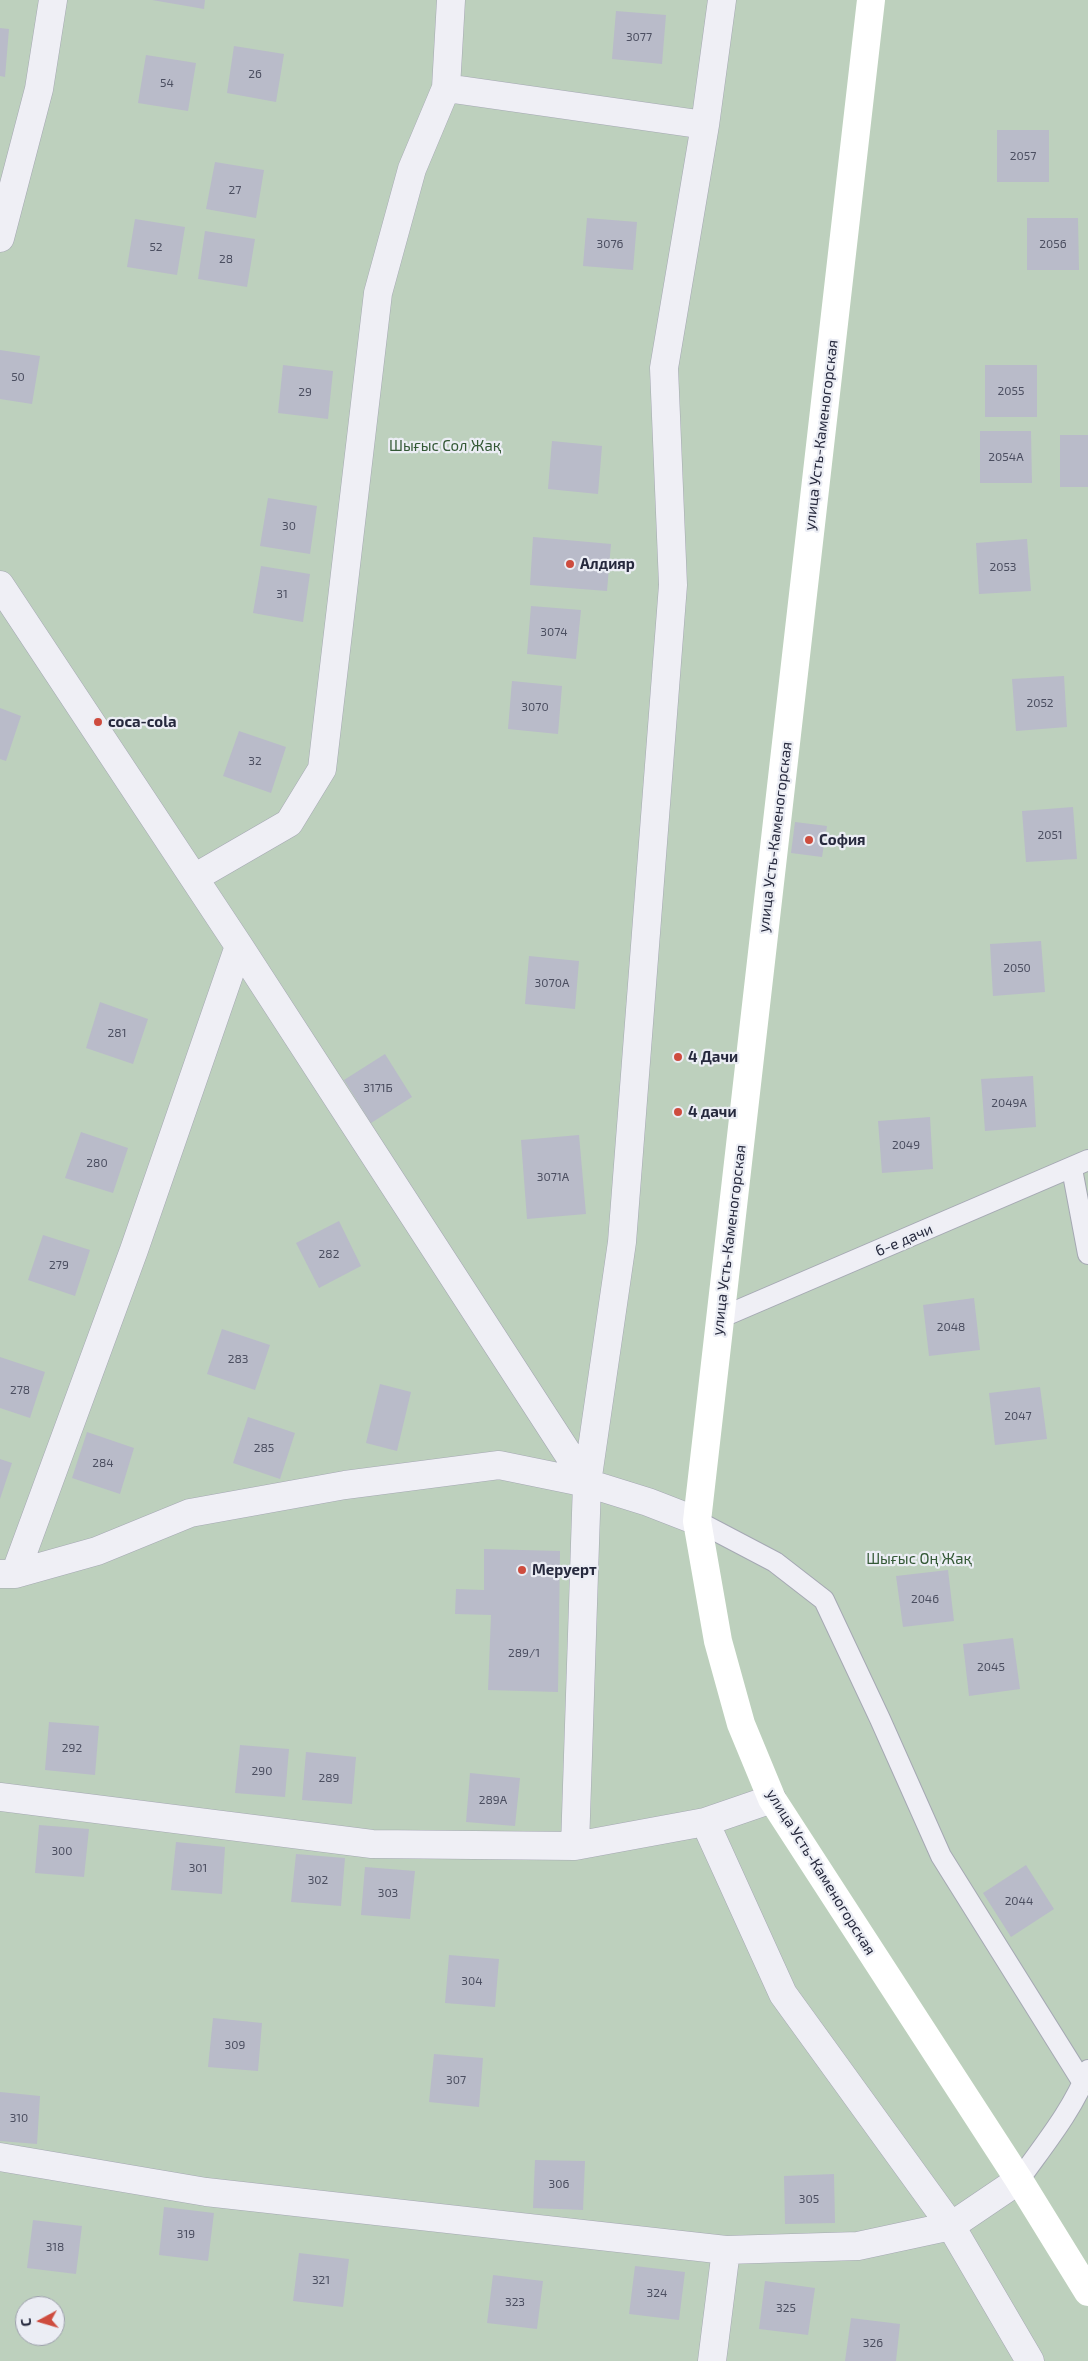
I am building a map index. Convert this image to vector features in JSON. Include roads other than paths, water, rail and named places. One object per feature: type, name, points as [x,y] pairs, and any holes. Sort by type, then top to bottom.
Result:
[{"type":"street","points":[[0,238],[40,89],[53,0]]},
{"type":"street","points":[[194,878],[289,823],[322,769],[378,293],[412,169],[446,88],[451,0]]},
{"type":"street","points":[[575,1846],[587,1483],[622,1242],[672,585],[664,368],[705,125],[722,0]]},
{"type":"street","name":"улица Усть-Каменогорская","points":[[871,0],[697,1521],[718,1641],[741,1724],[772,1799],[1019,2180],[1088,2292]]},
{"type":"street","points":[[446,88],[705,125]]},
{"type":"street","points":[[1,590],[239,946],[587,1483]]},
{"type":"street","points":[[8,1574],[134,1250],[239,946]]},
{"type":"street","points":[[8,1574],[97,1550],[190,1513],[345,1485],[499,1465],[587,1483],[648,1502],[697,1521]]},
{"type":"street","points":[[0,1797],[372,1844],[575,1846],[705,1822],[772,1799]]},
{"type":"street","points":[[705,1822],[783,1994],[951,2226],[1030,2361]]},
{"type":"street","points":[[0,2157],[206,2192],[726,2250],[858,2246],[951,2226],[1019,2180]]},
{"type":"street","points":[[712,2361],[726,2250]]},
{"type":"lane","name":"6-е дачи","points":[[720,1318],[1080,1164]]},
{"type":"lane","points":[[1080,1164],[1088,1254]]},
{"type":"lane","points":[[697,1521],[775,1562],[824,1600],[941,1856],[1086,2076],[1049,2139],[1019,2180]]},
{"type":"place","name":"Алдияр","points":[[570,564]]},
{"type":"place","name":"coca-cola","points":[[98,722]]},
{"type":"place","name":"София","points":[[809,840]]},
{"type":"place","name":"4 Дачи","points":[[678,1057]]},
{"type":"place","name":"4 дачи","points":[[678,1112]]},
{"type":"place","name":"Меруерт","points":[[522,1570]]},
{"type":"park label","name":"Шығыс Сол Жақ","points":[[445,446]]},
{"type":"park label","name":"Шығыс Оң Жақ","points":[[919,1559]]}]
